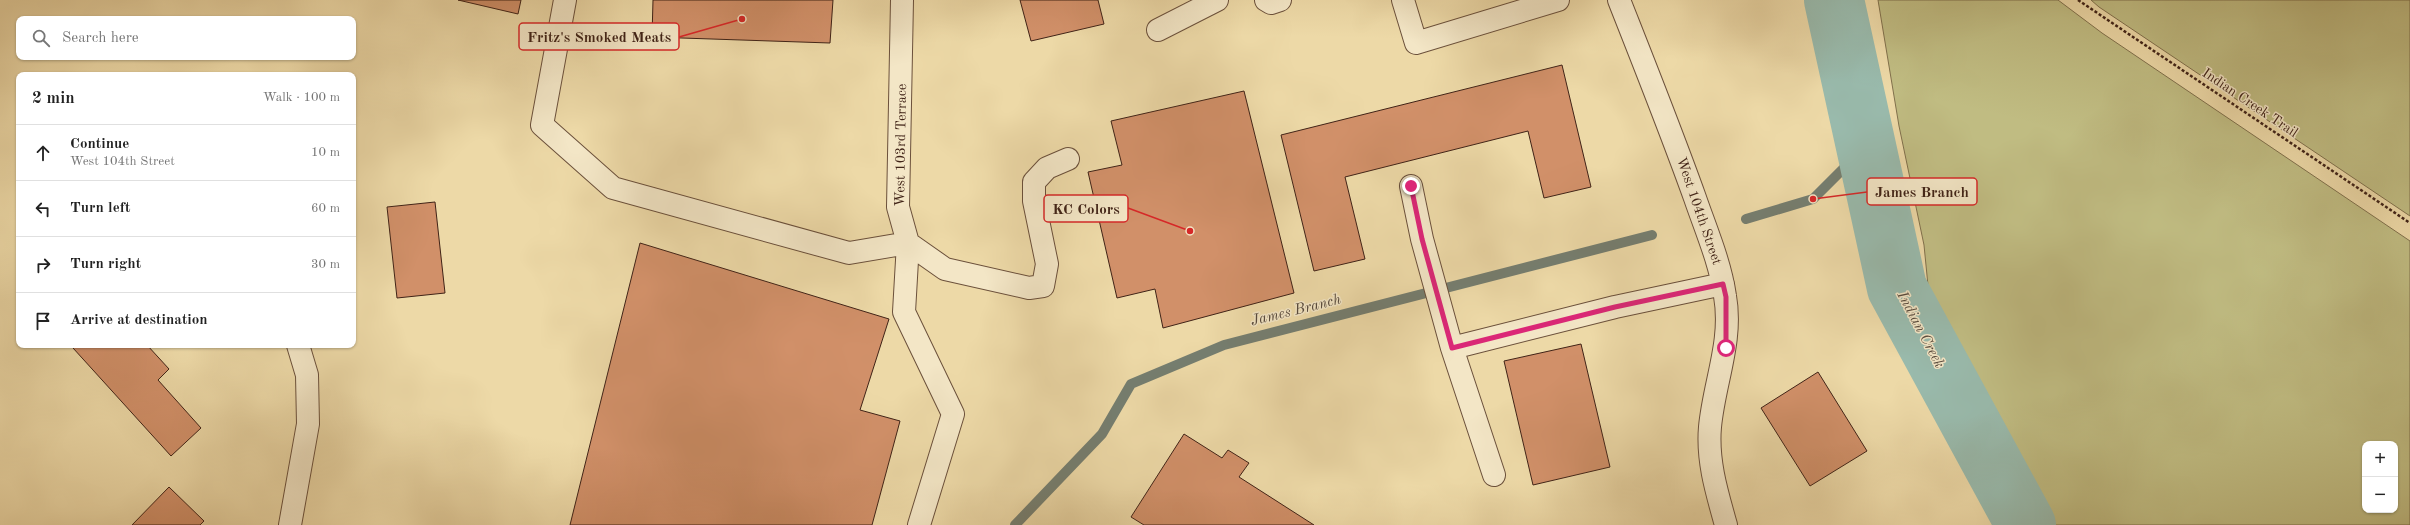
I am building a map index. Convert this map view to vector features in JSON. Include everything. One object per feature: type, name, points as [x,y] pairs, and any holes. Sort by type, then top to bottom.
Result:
[{"type":"street","points":[[565,0],[542,125],[613,188],[849,253],[908,243],[945,269],[1029,288],[1043,286],[1047,264],[1034,201],[1034,182],[1047,168],[1068,159]]},
{"type":"street","name":"West 103rd Terrace","points":[[902,0],[898,208],[908,243],[904,312],[953,414],[919,525]]},
{"type":"street","points":[[1158,30],[1217,0]]},
{"type":"street","points":[[1266,0],[1271,3],[1280,0]]},
{"type":"street","points":[[1403,0],[1416,43],[1558,0]]},
{"type":"street","name":"West 104th Street","points":[[1619,0],[1680,155],[1715,254],[1726,297],[1726,348],[1715,395],[1710,429],[1712,474],[1726,525]]},
{"type":"street","points":[[1411,186],[1422,239],[1450,341],[1494,475]]},
{"type":"street","points":[[1450,341],[1723,284]]},
{"type":"street","points":[[290,525],[308,424],[307,375],[299,348]]},
{"type":"path","name":"Indian Creek Trail","points":[[2078,0],[2410,223]]},
{"type":"shaded area","points":[[1878,0],[2058,0],[2102,33],[2410,241],[2410,525],[2055,525],[1984,428],[1932,326],[1924,245],[1899,126]]},
{"type":"shaded area","points":[[2091,0],[2410,0],[2410,216],[2099,7]]},
{"type":"building","points":[[458,0],[521,0],[518,14]]},
{"type":"building","points":[[653,0],[833,0],[830,43],[652,37]]},
{"type":"building","points":[[1020,0],[1098,0],[1104,24],[1031,41]]},
{"type":"building","points":[[1562,65],[1591,187],[1544,198],[1528,131],[1345,177],[1365,259],[1314,271],[1281,135]]},
{"type":"building","points":[[1244,91],[1294,293],[1163,328],[1155,289],[1117,298],[1088,172],[1122,165],[1111,121]]},
{"type":"building","points":[[435,202],[445,293],[397,298],[387,207]]},
{"type":"building","points":[[640,243],[889,319],[860,410],[900,421],[872,525],[570,525]]},
{"type":"building","points":[[1581,344],[1610,467],[1533,485],[1504,361]]},
{"type":"building","points":[[73,348],[150,348],[169,369],[158,380],[201,428],[171,456]]},
{"type":"building","points":[[1818,372],[1867,451],[1810,486],[1761,408]]},
{"type":"building","points":[[1184,434],[1222,458],[1228,450],[1249,463],[1239,477],[1314,525],[1144,525],[1131,517]]},
{"type":"building","points":[[169,487],[204,521],[200,525],[132,525]]},
{"type":"waterway","name":"Indian Creek","points":[[1834,0],[1897,288],[2026,525]]},
{"type":"waterway","name":"James Branch","points":[[1746,219],[1813,199],[1866,146]]},
{"type":"waterway","name":"James Branch","points":[[1015,525],[1102,434],[1131,384],[1224,345],[1652,235]]},
{"type":"place","name":"Fritz's Smoked Meats","points":[[742,19]]},
{"type":"place","name":"James Branch","points":[[1813,199]]},
{"type":"place","name":"KC Colors","points":[[1190,231]]},
{"type":"route","points":[[1411,186],[1422,239],[1452,348],[1615,307],[1723,284],[1726,297],[1726,348]]}]
